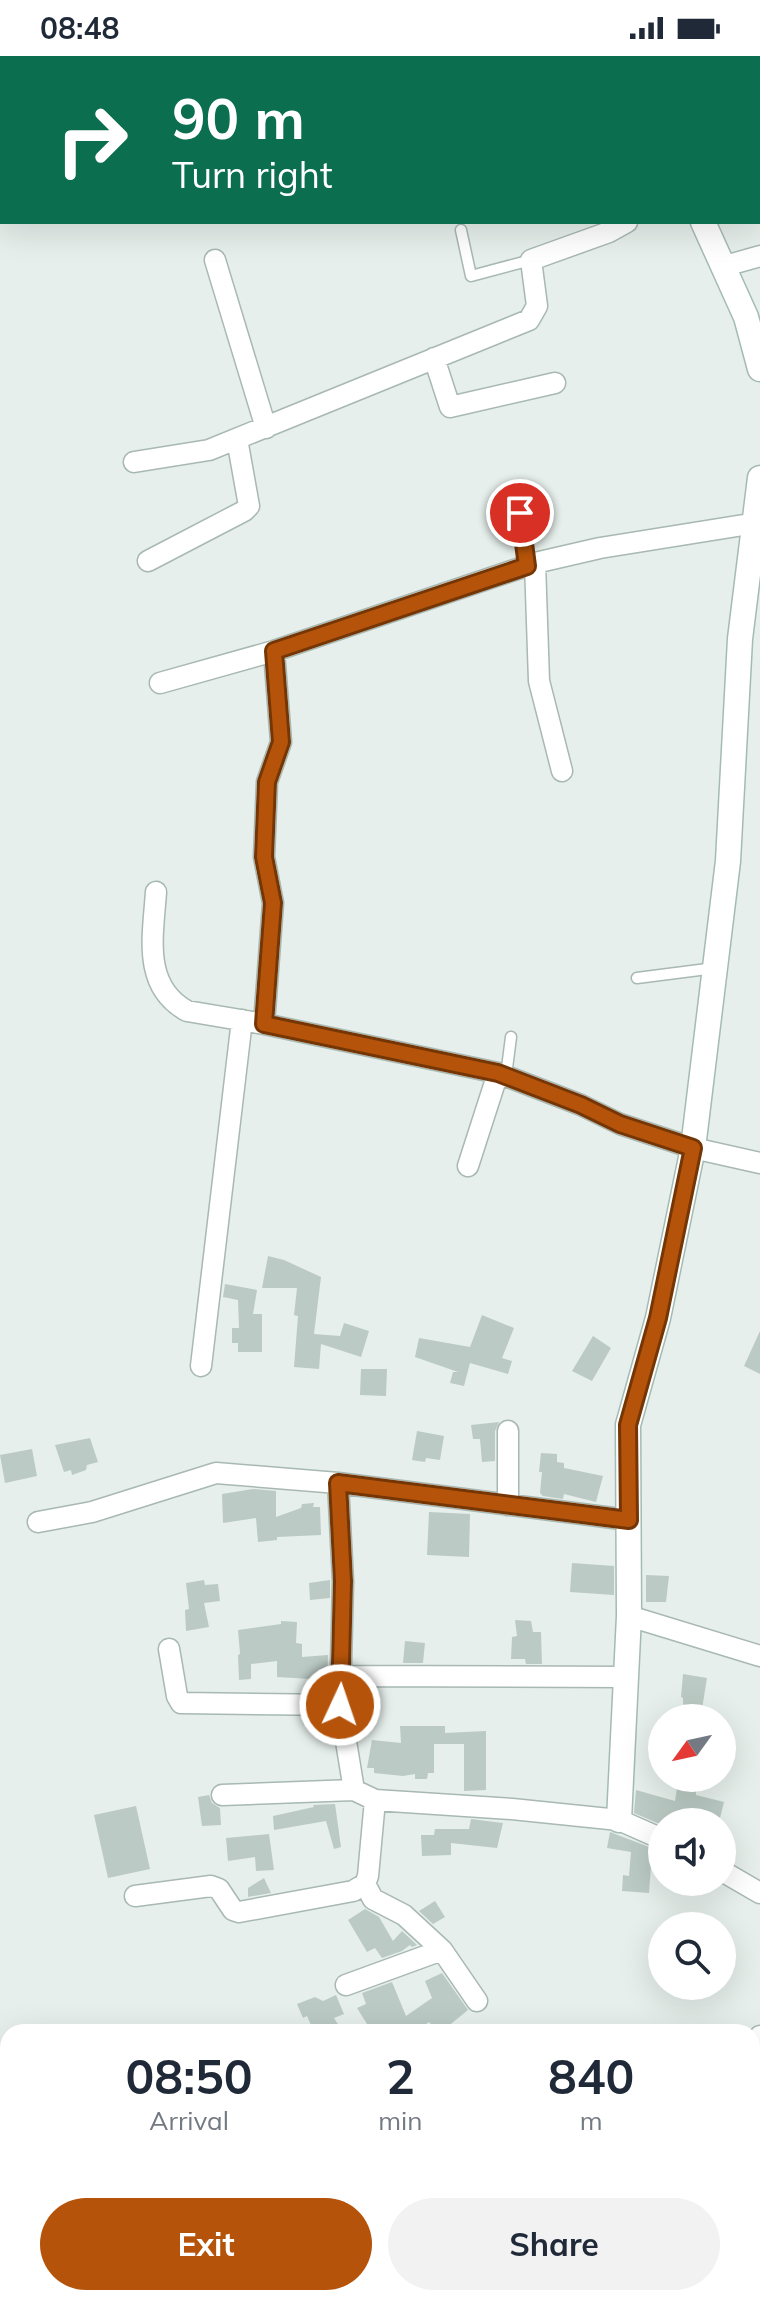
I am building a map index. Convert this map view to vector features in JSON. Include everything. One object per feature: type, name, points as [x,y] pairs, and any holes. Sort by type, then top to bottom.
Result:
[{"type":"street","points":[[134,462],[209,450],[529,320],[537,306],[531,260],[623,224]]},
{"type":"street","points":[[704,224],[746,317],[760,369]]},
{"type":"street","points":[[725,266],[760,256]]},
{"type":"street","points":[[215,260],[234,331],[266,428]]},
{"type":"street","points":[[434,358],[450,407],[555,383]]},
{"type":"street","points":[[148,561],[249,506],[237,439]]},
{"type":"street","points":[[619,1820],[629,1616],[628,1425],[658,1318],[693,1148],[728,861],[740,639],[760,478]]},
{"type":"street","points":[[160,683],[274,651],[531,564],[600,548],[756,523]]},
{"type":"street","points":[[531,564],[539,681],[562,771]]},
{"type":"street","points":[[264,1024],[273,903],[264,857],[267,782],[281,742],[274,651]]},
{"type":"street","points":[[156,892],[152,961],[164,991],[187,1011],[264,1024],[502,1075],[620,1124],[693,1148],[760,1163]]},
{"type":"street","points":[[201,1366],[242,1020]]},
{"type":"street","points":[[468,1166],[502,1075]]},
{"type":"street","points":[[508,1431],[508,1505]]},
{"type":"street","points":[[38,1522],[92,1512],[216,1473],[338,1483],[629,1520]]},
{"type":"street","points":[[338,1483],[343,1581],[340,1705],[354,1790]]},
{"type":"street","points":[[629,1616],[760,1656]]},
{"type":"street","points":[[169,1649],[181,1703],[340,1705]]},
{"type":"street","points":[[342,1676],[627,1677]]},
{"type":"street","points":[[222,1795],[354,1790],[375,1800],[619,1820],[648,1833]]},
{"type":"street","points":[[135,1896],[211,1886],[219,1889],[233,1910],[239,1912],[353,1891],[365,1884],[370,1869],[375,1800]]},
{"type":"street","points":[[736,1879],[760,1893]]},
{"type":"street","points":[[365,1884],[373,1899],[404,1915],[442,1950],[477,2001]]},
{"type":"street","points":[[346,1985],[442,1950]]},
{"type":"lane","points":[[461,230],[471,276],[531,260]]},
{"type":"lane","points":[[520,513],[531,564]]},
{"type":"lane","points":[[637,978],[715,968]]},
{"type":"lane","points":[[502,1075],[511,1037]]},
{"type":"building","points":[[268,1256],[321,1277],[314,1334],[340,1336],[344,1323],[369,1331],[361,1357],[321,1344],[319,1369],[294,1367],[297,1288],[262,1288]]},
{"type":"building","points":[[225,1284],[257,1290],[253,1314],[262,1314],[262,1352],[238,1352],[238,1343],[232,1343],[232,1328],[239,1328],[238,1300],[223,1297]]},
{"type":"building","points":[[482,1315],[514,1328],[502,1358],[512,1361],[508,1374],[470,1363],[464,1386],[450,1383],[453,1372],[458,1372],[415,1357],[419,1338],[470,1347]]},
{"type":"building","points":[[760,1331],[760,1374],[744,1366]]},
{"type":"building","points":[[593,1336],[611,1348],[592,1381],[572,1371]]},
{"type":"building","points":[[361,1369],[387,1369],[386,1396],[360,1395]]},
{"type":"building","points":[[499,1422],[495,1431],[495,1461],[482,1462],[480,1439],[473,1439],[471,1425]]},
{"type":"building","points":[[417,1431],[444,1436],[440,1460],[412,1460]]},
{"type":"building","points":[[90,1438],[98,1462],[72,1475],[71,1470],[64,1472],[55,1445]]},
{"type":"building","points":[[32,1449],[37,1476],[5,1483],[0,1455]]},
{"type":"building","points":[[541,1453],[557,1454],[557,1462],[564,1463],[564,1468],[603,1476],[596,1502],[564,1494],[563,1499],[543,1496],[540,1493],[542,1472],[539,1472]]},
{"type":"building","points":[[253,1489],[276,1491],[276,1517],[301,1508],[302,1504],[314,1503],[313,1507],[320,1507],[321,1535],[277,1537],[277,1540],[258,1542],[256,1518],[223,1523],[222,1494]]},
{"type":"building","points":[[429,1512],[470,1514],[469,1557],[427,1555]]},
{"type":"building","points":[[572,1563],[614,1566],[614,1595],[570,1592]]},
{"type":"building","points":[[646,1575],[669,1576],[666,1602],[646,1602]]},
{"type":"building","points":[[204,1580],[205,1585],[218,1584],[220,1601],[204,1603],[209,1627],[186,1631],[185,1610],[189,1609],[186,1583]]},
{"type":"building","points":[[330,1580],[330,1598],[310,1600],[309,1583]]},
{"type":"building","points":[[515,1620],[531,1621],[533,1632],[541,1632],[542,1664],[526,1664],[525,1659],[511,1659],[512,1637],[517,1636]]},
{"type":"building","points":[[281,1621],[297,1622],[296,1643],[302,1644],[302,1657],[328,1655],[327,1691],[310,1692],[310,1679],[277,1677],[277,1661],[251,1664],[251,1679],[239,1680],[238,1630],[281,1624]]},
{"type":"building","points":[[405,1641],[425,1643],[423,1663],[403,1663]]},
{"type":"building","points":[[683,1674],[707,1678],[703,1704],[683,1704]]},
{"type":"building","points":[[400,1726],[445,1726],[445,1733],[486,1731],[486,1790],[464,1791],[464,1744],[434,1744],[434,1773],[428,1773],[427,1779],[415,1779],[415,1774],[374,1773],[374,1768],[367,1768],[372,1740],[401,1743]]},
{"type":"building","points":[[636,1790],[675,1801],[676,1792],[696,1792],[696,1795],[724,1802],[722,1808],[648,1808],[648,1819],[634,1813]]},
{"type":"building","points":[[209,1795],[212,1803],[220,1808],[221,1825],[202,1826],[198,1797]]},
{"type":"building","points":[[335,1804],[341,1847],[334,1849],[326,1821],[274,1830],[273,1816],[313,1805]]},
{"type":"building","points":[[136,1806],[150,1869],[108,1878],[94,1815]]},
{"type":"building","points":[[471,1819],[503,1823],[497,1848],[451,1843],[451,1855],[422,1856],[421,1835],[434,1835],[435,1829],[469,1829]]},
{"type":"building","points":[[610,1832],[648,1847],[648,1893],[622,1891],[623,1875],[629,1876],[631,1852],[607,1848]]},
{"type":"building","points":[[269,1834],[274,1870],[256,1871],[255,1857],[228,1861],[226,1838]]},
{"type":"building","points":[[264,1878],[271,1893],[248,1897],[248,1888]]},
{"type":"building","points":[[435,1901],[445,1917],[433,1924],[419,1911]]},
{"type":"building","points":[[365,1909],[379,1917],[393,1941],[402,1931],[417,1945],[410,1945],[382,1958],[375,1948],[367,1952],[348,1920]]},
{"type":"building","points":[[442,1973],[468,2010],[451,2024],[367,2024],[357,2008],[366,2004],[362,1993],[392,1982],[406,2016],[432,1998],[425,1981]]},
{"type":"building","points":[[336,1995],[344,2014],[334,2018],[338,2024],[310,2024],[307,2016],[303,2018],[297,2004],[315,1997],[323,2001]]},
{"type":"route","points":[[340,1705],[343,1581],[338,1483],[629,1520],[628,1425],[658,1318],[693,1148],[620,1124],[581,1105],[498,1073],[264,1024],[273,903],[264,857],[267,782],[281,742],[274,651],[527,566],[520,513]]}]
